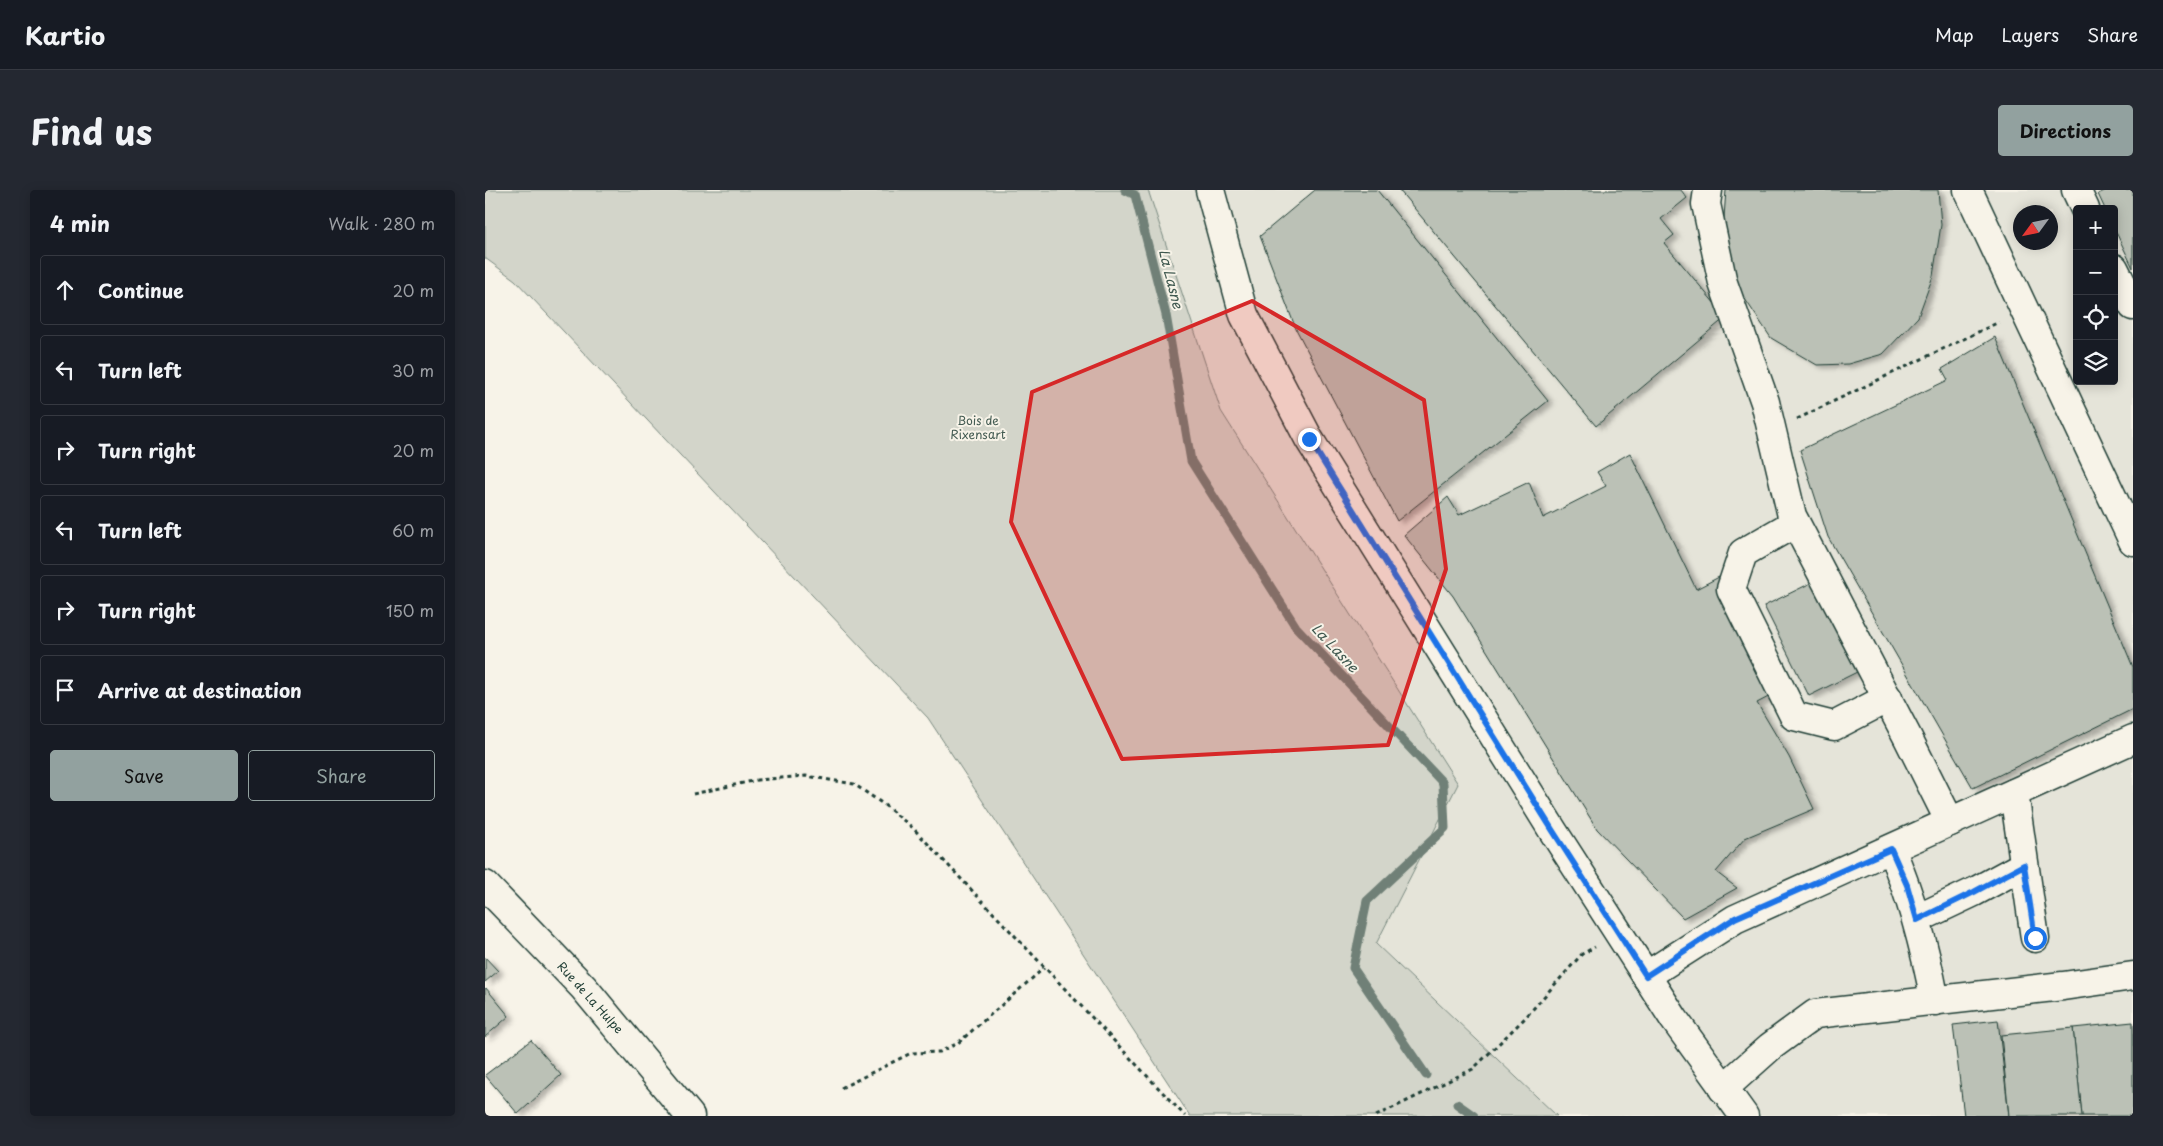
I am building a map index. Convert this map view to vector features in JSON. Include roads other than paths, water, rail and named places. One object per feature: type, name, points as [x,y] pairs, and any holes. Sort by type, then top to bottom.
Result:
[{"type":"street","points":[[1210,190],[1244,315],[1309,439],[1646,976],[1674,1019],[1744,1116]]},
{"type":"street","points":[[1708,190],[1706,204],[1723,283],[1765,402],[1795,523],[1888,698],[1950,822]]},
{"type":"street","points":[[1968,190],[2133,541]]},
{"type":"street","points":[[2076,190],[2083,205]]},
{"type":"street","points":[[2118,276],[2133,306]]},
{"type":"street","points":[[1795,523],[1743,553],[1731,589],[1794,716],[1834,726],[1888,698]]},
{"type":"street","points":[[1646,976],[1735,918],[2133,739]]},
{"type":"street","points":[[2015,793],[2035,938]]},
{"type":"street","points":[[1891,849],[1907,885],[1925,951],[1935,1001]]},
{"type":"street","points":[[1917,920],[2024,865]]},
{"type":"street","name":"Rue de La Hulpe","points":[[485,885],[584,988],[689,1116]]},
{"type":"street","points":[[1723,1089],[1770,1047],[1815,1014],[2063,986],[2133,976]]},
{"type":"waterway","name":"La Lasne","points":[[1125,190],[1135,195],[1166,315],[1191,461],[1296,627],[1443,783],[1445,828],[1367,901],[1353,968],[1426,1075]]},
{"type":"waterway","name":"La Lasne","points":[[1457,1104],[1474,1116]]},
{"type":"park label","name":"Bois de Rixensart","points":[[978,428]]}]
